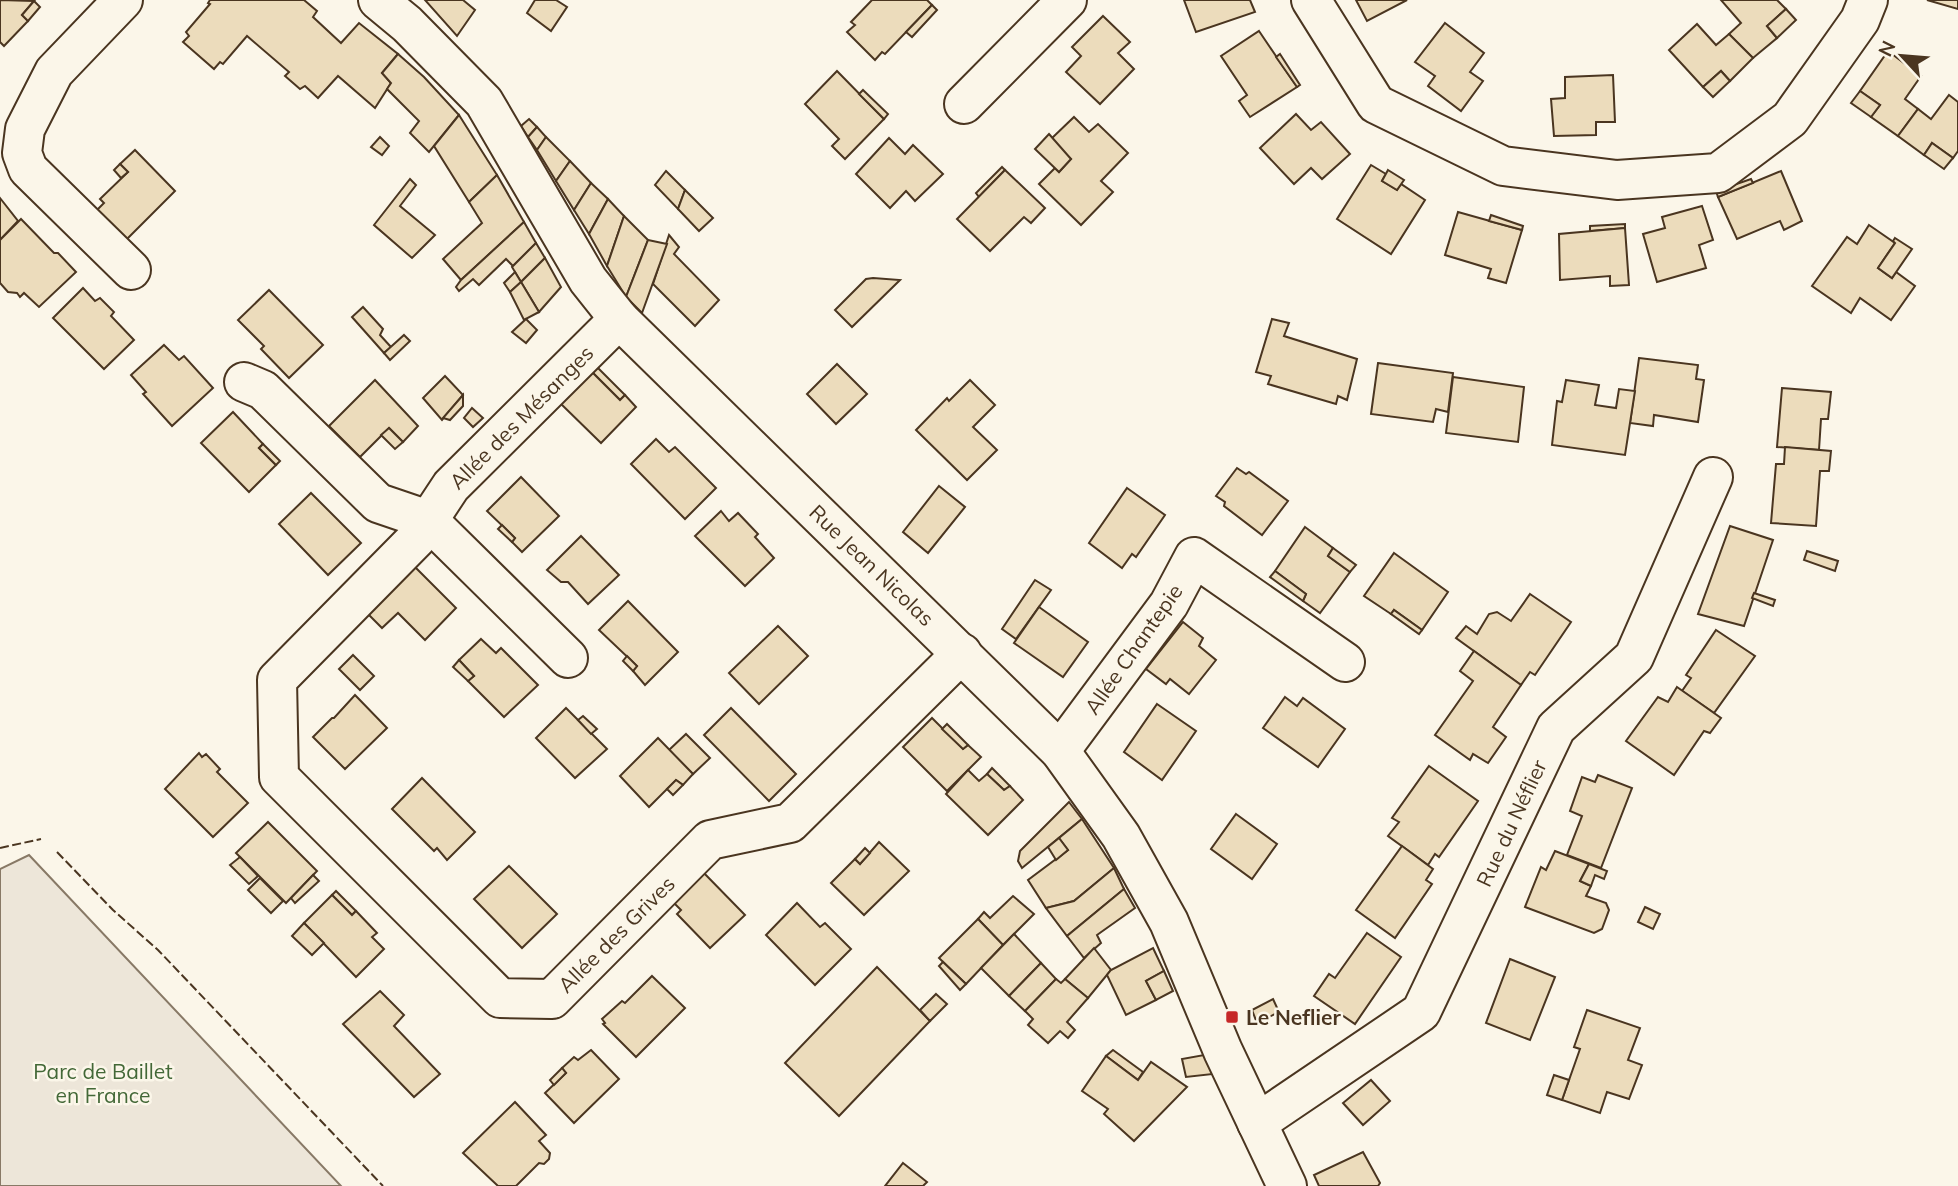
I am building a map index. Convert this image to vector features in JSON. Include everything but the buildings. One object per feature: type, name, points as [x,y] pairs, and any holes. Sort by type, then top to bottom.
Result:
[{"type":"street","points":[[123,0],[54,72],[25,129],[22,153],[28,169],[131,270]]},
{"type":"street","name":"Rue Jean Nicolas","points":[[378,0],[407,24],[484,102],[588,280],[619,319],[1060,751],[1121,836],[1169,922],[1223,1051],[1287,1186]]},
{"type":"street","points":[[964,104],[1067,0]]},
{"type":"street","points":[[1311,0],[1376,104],[1503,166],[1617,180],[1718,173],[1790,118],[1860,20],[1868,0]]},
{"type":"street","name":"Allée des Mésanges","points":[[279,777],[277,680],[416,539],[451,486],[619,319]]},
{"type":"street","points":[[244,382],[263,390],[379,503],[428,520],[568,658]]},
{"type":"street","name":"Rue du Néflier","points":[[1257,1123],[1421,1013],[1556,728],[1634,657],[1713,477]]},
{"type":"street","name":"Allée Chantepie","points":[[1060,751],[1169,604],[1194,557],[1345,662]]},
{"type":"street","name":"Allée des Grives","points":[[279,777],[500,998],[552,999],[709,840],[790,823],[962,653]]},
{"type":"green space","name":"Parc de Baillet en France","points":[[29,855],[341,1186],[0,1186],[0,869]]},
{"type":"fence","points":[[0,848],[41,839]]},
{"type":"fence","points":[[57,852],[113,910],[158,950],[383,1186]]},
{"type":"place","name":"Le Neflier","points":[[1232,1017]]}]
